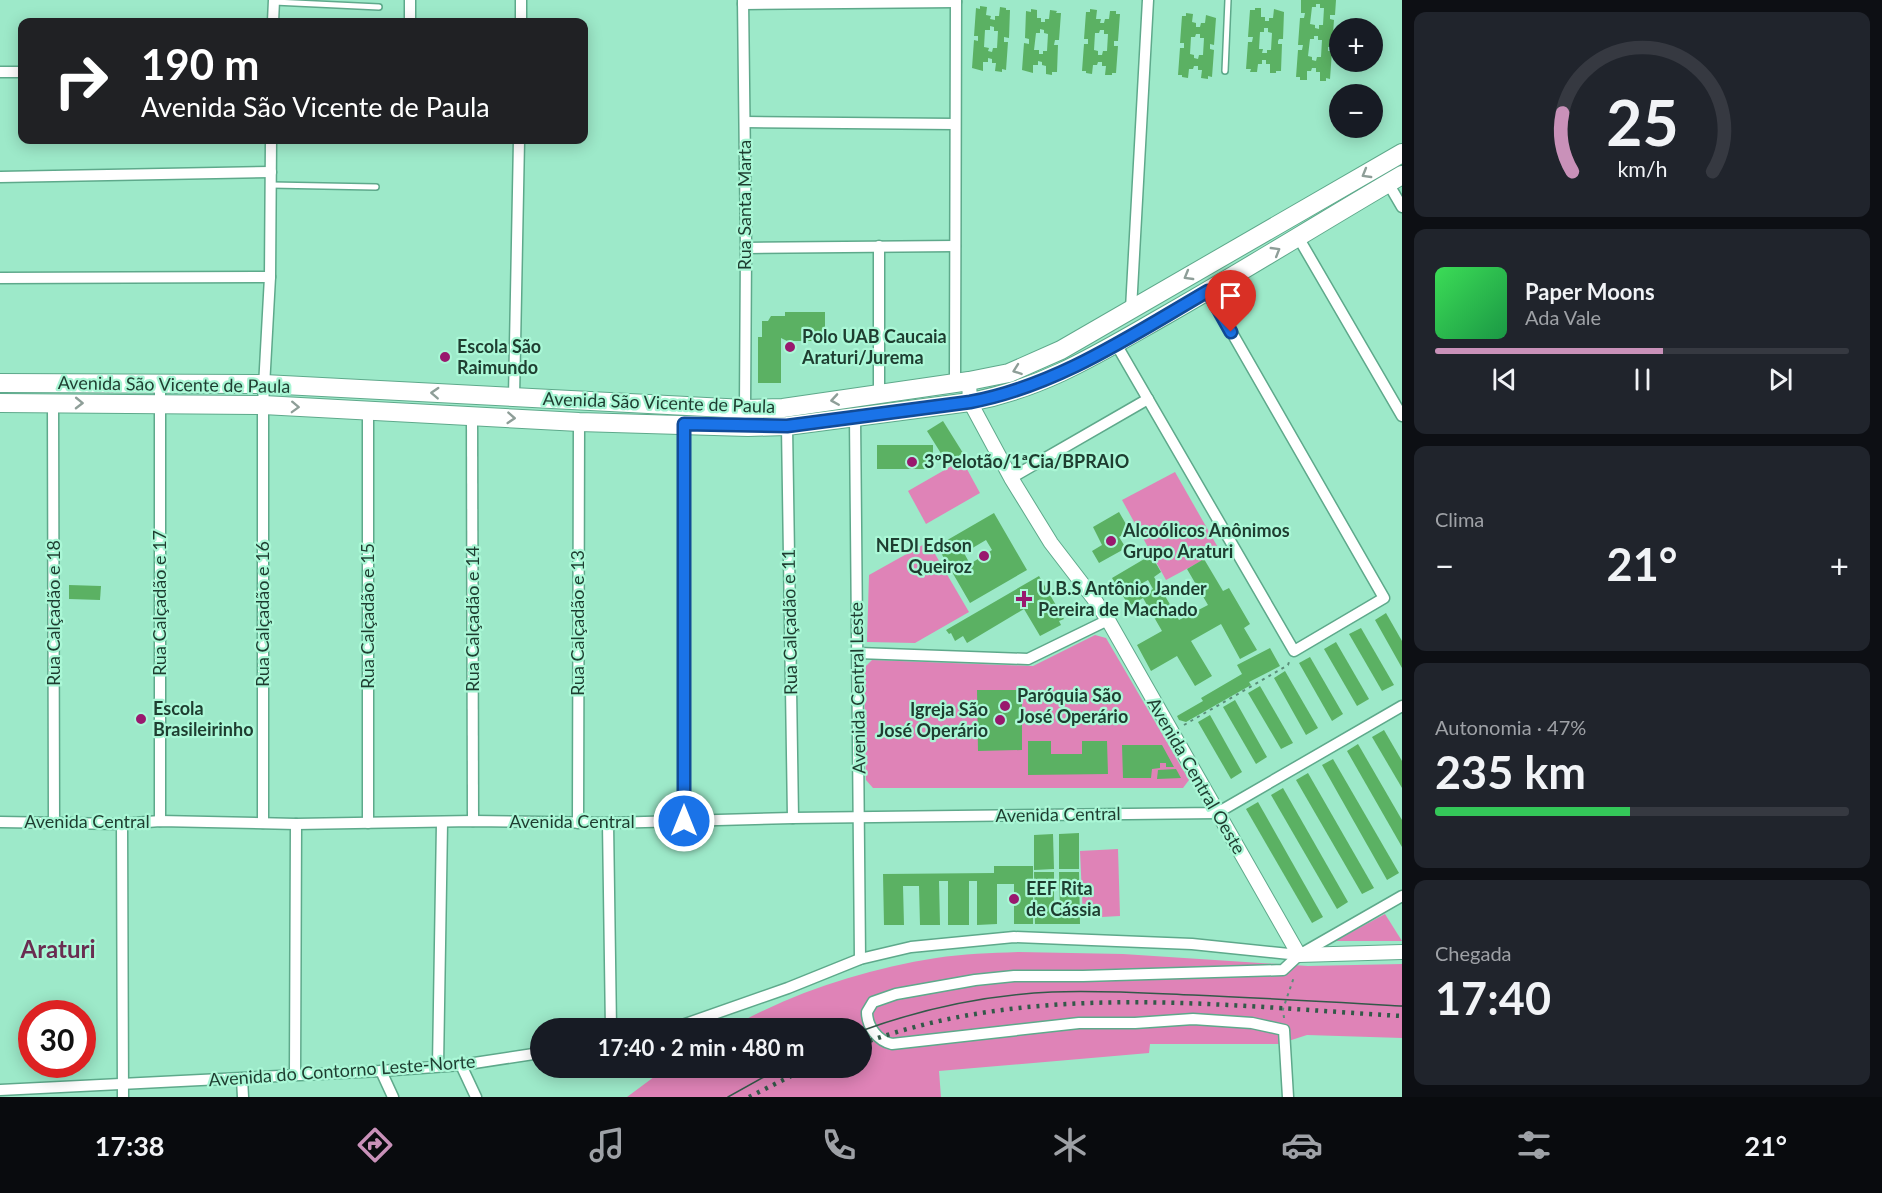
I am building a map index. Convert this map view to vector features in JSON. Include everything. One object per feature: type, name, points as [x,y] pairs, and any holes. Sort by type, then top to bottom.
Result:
[{"type":"main road","name":"Avenida São Vicente de Paula","points":[[0,383],[264,384],[745,409],[783,408],[962,382],[1009,373],[1061,350],[1402,153]]},
{"type":"main road","name":"Avenida São Vicente de Paula","points":[[0,403],[263,405],[579,422],[787,426],[970,402],[1024,389],[1054,377],[1208,291],[1395,179]]},
{"type":"street","points":[[410,0],[410,18]]},
{"type":"street","points":[[521,0],[521,18]]},
{"type":"street","points":[[1131,309],[1148,0]]},
{"type":"street","points":[[273,18],[274,1]]},
{"type":"street","points":[[743,2],[956,1],[955,246],[962,382]]},
{"type":"street","name":"Rua Santa Marta","points":[[743,2],[745,409]]},
{"type":"street","points":[[0,72],[18,72]]},
{"type":"street","points":[[745,122],[955,124]]},
{"type":"street","name":"Rua Calçadão e 16","points":[[263,824],[263,405],[270,277],[271,144]]},
{"type":"street","points":[[514,398],[519,144]]},
{"type":"street","points":[[0,177],[270,172]]},
{"type":"street","points":[[1395,179],[1402,207]]},
{"type":"street","points":[[1298,237],[1402,416]]},
{"type":"street","points":[[879,246],[879,393]]},
{"type":"street","points":[[746,248],[955,246]]},
{"type":"street","points":[[0,278],[270,277]]},
{"type":"street","points":[[1116,344],[1294,651],[1384,598],[1208,291]]},
{"type":"street","name":"Avenida Central Oeste","points":[[962,382],[970,402],[1011,478],[1051,543],[1108,620],[1299,955]]},
{"type":"street","name":"Rua Calçadão e 17","points":[[160,384],[160,821]]},
{"type":"street","points":[[1011,478],[1148,399]]},
{"type":"street","name":"Rua Calçadão e 18","points":[[53,403],[54,823]]},
{"type":"street","name":"Rua Calçadão e 15","points":[[368,410],[368,823]]},
{"type":"street","name":"Rua Calçadão e 14","points":[[472,416],[473,822]]},
{"type":"street","name":"Avenida Central Leste","points":[[855,417],[860,959]]},
{"type":"street","name":"Rua Calçadão e 13","points":[[578,823],[579,422]]},
{"type":"street","points":[[684,424],[684,821]]},
{"type":"street","name":"Rua Calçadão e 11","points":[[787,426],[793,818]]},
{"type":"street","points":[[858,653],[1028,659],[1108,620]]},
{"type":"street","points":[[1217,813],[1402,706]]},
{"type":"street","name":"Avenida Central","points":[[0,822],[608,823],[793,818],[1217,813]]},
{"type":"street","points":[[438,1066],[442,823]]},
{"type":"street","points":[[608,823],[611,1018]]},
{"type":"street","points":[[122,824],[123,1097]]},
{"type":"street","points":[[295,1074],[296,824]]},
{"type":"street","points":[[1288,1097],[1284,1030],[1252,1023],[1193,1019],[1135,1023],[1079,1023],[892,1044],[875,1034],[868,1022],[867,1012],[873,1002],[885,997],[975,980],[1014,976],[1211,974],[1282,970],[1299,955],[1402,896]]},
{"type":"street","points":[[702,1018],[788,988],[860,959],[911,947],[1014,937],[1192,944],[1299,955],[1402,952]]},
{"type":"street","name":"Avenida do Contorno Leste-Norte","points":[[0,1090],[381,1071],[461,1065],[530,1055]]},
{"type":"street","points":[[461,1065],[476,1097]]},
{"type":"street","points":[[381,1071],[393,1097]]},
{"type":"street","points":[[242,1079],[243,1097]]},
{"type":"lane","points":[[1225,71],[1228,0]]},
{"type":"lane","points":[[274,1],[379,8]]},
{"type":"lane","points":[[270,185],[376,187]]},
{"type":"path","points":[[1171,733],[1288,665],[1294,651]]},
{"type":"path","points":[[1284,1030],[1283,1009],[1289,991]]},
{"type":"shaded area","points":[[962,460],[980,493],[926,524],[908,491]]},
{"type":"shaded area","points":[[1175,472],[1220,551],[1166,580],[1122,500]]},
{"type":"shaded area","points":[[928,542],[969,612],[915,643],[867,642],[869,575]]},
{"type":"shaded area","points":[[1095,635],[1106,638],[1189,780],[1183,788],[873,788],[866,780],[864,668],[872,660],[1033,666]]},
{"type":"shaded area","points":[[1118,849],[1120,916],[1083,918],[1080,851]]},
{"type":"shaded area","points":[[1385,914],[1402,941],[1335,941]]},
{"type":"shaded area","points":[[1019,952],[1123,954],[1308,966],[1402,964],[1402,1038],[1307,1035],[1279,1044],[1150,1044],[1149,1053],[939,1071],[941,1097],[627,1097],[653,1078],[872,1078],[872,1018],[748,1018],[777,1004],[856,976],[909,963],[978,954]]},
{"type":"building","points":[[1301,0],[1336,0],[1335,15],[1330,15],[1329,18],[1328,51],[1330,72],[1330,79],[1326,78],[1326,81],[1320,81],[1320,72],[1316,72],[1316,68],[1307,71],[1307,80],[1300,80],[1300,77],[1296,77],[1298,50],[1302,50],[1303,45],[1298,45],[1300,18],[1304,18],[1305,13],[1301,13]],"holes":[[[1320,4],[1320,8],[1324,8],[1323,25],[1319,25],[1319,29],[1310,24],[1312,7]],[[1318,36],[1318,40],[1322,40],[1321,57],[1317,57],[1316,61],[1308,56],[1310,39]]]},
{"type":"building","points":[[980,6],[987,7],[986,15],[995,20],[995,16],[999,16],[1000,7],[1010,10],[1009,38],[1004,37],[1004,42],[1008,42],[1006,70],[1002,69],[1002,72],[995,71],[996,63],[992,63],[992,59],[988,58],[988,62],[983,62],[983,71],[972,68],[974,40],[978,41],[978,36],[974,36],[976,8],[980,9]],"holes":[[[990,26],[994,27],[994,31],[998,31],[997,48],[993,48],[992,52],[988,51],[989,48],[984,47],[985,30],[990,30]]]},
{"type":"building","points":[[1255,8],[1261,8],[1261,17],[1265,17],[1265,21],[1273,18],[1274,9],[1284,12],[1283,39],[1278,41],[1278,44],[1282,44],[1281,71],[1276,71],[1276,73],[1270,73],[1270,64],[1266,64],[1266,60],[1258,64],[1257,72],[1250,72],[1251,69],[1246,69],[1248,42],[1252,42],[1253,37],[1248,37],[1250,10],[1255,10]],"holes":[[[1268,28],[1268,32],[1272,33],[1271,50],[1262,53],[1263,49],[1259,49],[1260,32]]]},
{"type":"building","points":[[1031,9],[1037,10],[1037,18],[1041,18],[1041,22],[1049,19],[1050,10],[1061,13],[1059,40],[1055,40],[1054,45],[1058,45],[1057,72],[1052,72],[1052,75],[1046,74],[1046,66],[1038,61],[1038,65],[1033,65],[1033,73],[1022,70],[1024,43],[1029,44],[1029,39],[1025,38],[1026,11],[1031,12]],"holes":[[[1040,29],[1044,30],[1044,33],[1048,34],[1047,51],[1039,54],[1039,50],[1034,50],[1036,33],[1040,33]]]},
{"type":"building","points":[[1090,9],[1097,10],[1096,19],[1101,19],[1100,23],[1109,19],[1110,11],[1120,14],[1118,41],[1114,41],[1114,46],[1118,46],[1116,73],[1112,75],[1105,75],[1106,66],[1102,66],[1102,62],[1093,65],[1092,74],[1082,71],[1084,44],[1088,44],[1088,39],[1084,39],[1086,12],[1090,12]],"holes":[[[1104,30],[1104,34],[1108,34],[1107,51],[1098,55],[1098,51],[1094,50],[1095,33]]]},
{"type":"building","points":[[1186,13],[1193,14],[1192,22],[1196,23],[1196,27],[1205,23],[1206,15],[1216,18],[1214,45],[1210,44],[1210,49],[1214,50],[1212,77],[1208,76],[1208,79],[1201,78],[1202,70],[1198,70],[1198,66],[1189,69],[1188,78],[1178,75],[1180,48],[1184,48],[1184,43],[1180,43],[1182,16],[1186,16]],"holes":[[[1200,34],[1200,38],[1204,38],[1203,55],[1199,55],[1198,59],[1190,54],[1191,37]]]},
{"type":"building","points":[[785,312],[825,312],[825,341],[787,341],[781,338],[781,383],[758,383],[758,337],[762,337],[762,321],[768,321],[771,316],[785,316]]},
{"type":"building","points":[[943,421],[963,453],[947,463],[927,431]]},
{"type":"building","points":[[877,445],[933,445],[933,469],[877,469]]},
{"type":"building","name":"Alcoólicos Anônimos Grupo Araturi","points":[[1119,512],[1130,531],[1119,537],[1126,548],[1099,563],[1092,551],[1102,545],[1093,527]]},
{"type":"building","name":"NEDI Edson Queiroz","points":[[994,513],[1027,570],[970,603],[937,546]],"holes":[[[986,540],[992,550],[970,564],[964,553]]]},
{"type":"building","points":[[1151,555],[1161,572],[1154,577],[1179,620],[1208,605],[1187,569],[1204,559],[1223,591],[1229,588],[1250,624],[1244,628],[1257,650],[1240,659],[1221,624],[1191,641],[1212,676],[1195,686],[1177,656],[1151,671],[1137,645],[1162,631],[1143,598],[1129,606],[1112,578]],"holes":[[[1148,580],[1153,589],[1144,594],[1139,585]]]},
{"type":"building","points":[[1039,576],[1064,619],[1059,621],[1061,625],[1040,636],[1024,609],[967,643],[963,636],[955,641],[951,633],[949,634],[946,630]]},
{"type":"building","points":[[69,585],[101,586],[100,600],[69,599]]},
{"type":"building","points":[[1386,613],[1402,641],[1402,668],[1375,620]]},
{"type":"building","points":[[1361,628],[1394,685],[1382,691],[1349,634]]},
{"type":"building","points":[[1336,642],[1369,699],[1357,706],[1324,649]]},
{"type":"building","points":[[1270,648],[1280,666],[1249,682],[1251,685],[1186,722],[1179,720],[1177,716],[1203,701],[1201,698],[1242,674],[1237,665]]},
{"type":"building","points":[[1310,657],[1343,714],[1332,721],[1299,663]]},
{"type":"building","points":[[1285,671],[1318,728],[1306,735],[1274,678]]},
{"type":"building","points":[[1260,686],[1293,743],[1281,749],[1248,693]]},
{"type":"building","name":"Igreja São José Operário","points":[[977,690],[1022,690],[1022,750],[978,751]]},
{"type":"building","points":[[1235,700],[1267,757],[1256,764],[1223,707]]},
{"type":"building","points":[[1210,715],[1242,772],[1231,779],[1198,722]]},
{"type":"building","points":[[1384,730],[1402,761],[1402,788],[1372,737]]},
{"type":"building","points":[[1028,741],[1051,741],[1051,754],[1082,754],[1082,741],[1107,741],[1108,774],[1028,775]]},
{"type":"building","points":[[1358,744],[1402,820],[1402,847],[1347,751]]},
{"type":"building","points":[[1122,745],[1162,745],[1174,767],[1166,767],[1166,763],[1160,763],[1160,768],[1152,769],[1151,778],[1123,778]]},
{"type":"building","points":[[1333,759],[1399,873],[1387,880],[1322,765]]},
{"type":"building","points":[[1176,769],[1181,778],[1157,779],[1158,770]]},
{"type":"building","points":[[1308,773],[1374,888],[1362,894],[1296,780]]},
{"type":"building","points":[[1283,788],[1348,902],[1337,909],[1271,795]]},
{"type":"building","points":[[1258,802],[1323,917],[1312,923],[1246,809]]},
{"type":"building","points":[[1079,833],[1079,869],[1059,869],[1059,834]]},
{"type":"building","points":[[1053,834],[1054,869],[1034,870],[1034,835]]},
{"type":"building","points":[[994,866],[1033,866],[1033,924],[1014,924],[1014,884],[997,884],[997,924],[977,925],[977,881],[969,881],[969,925],[948,925],[948,881],[939,881],[940,925],[920,925],[919,886],[903,886],[904,925],[884,925],[883,874],[994,873]]},
{"type":"building","points":[[1034,872],[1054,872],[1054,912],[1060,911],[1059,872],[1079,872],[1080,924],[1035,924]]},
{"type":"tram line","points":[[872,1027],[955,1004],[1004,996],[1052,992],[1140,993],[1402,1006]]},
{"type":"tram line","points":[[728,1097],[762,1078]]},
{"type":"railway","points":[[872,1041],[926,1024],[993,1011],[1061,1004],[1129,1002],[1198,1004],[1402,1016]]},
{"type":"railway","points":[[749,1097],[787,1078]]},
{"type":"place","name":"Polo UAB Caucaia Araturi/Jurema","points":[[790,347]]},
{"type":"place","name":"Escola São Raimundo","points":[[445,357]]},
{"type":"place","name":"3ºPelotão/1ªCia/BPRAIO","points":[[912,462]]},
{"type":"place","name":"Alcoólicos Anônimos Grupo Araturi","points":[[1111,541]]},
{"type":"place","name":"NEDI Edson Queiroz","points":[[984,556]]},
{"type":"place","name":"U.B.S Antônio Jander Pereira de Machado","points":[[1024,599]]},
{"type":"place","name":"Paróquia São José Operário","points":[[1005,706]]},
{"type":"place","name":"Escola Brasileirinho","points":[[141,719]]},
{"type":"place","name":"Igreja São José Operário","points":[[1000,720]]},
{"type":"place","name":"EEF Rita de Cássia","points":[[1014,899]]},
{"type":"district","name":"Araturi","points":[[58,950]]},
{"type":"route","points":[[684,821],[684,424],[787,426],[1000,396],[1054,377],[1208,291],[1231,332]]}]
